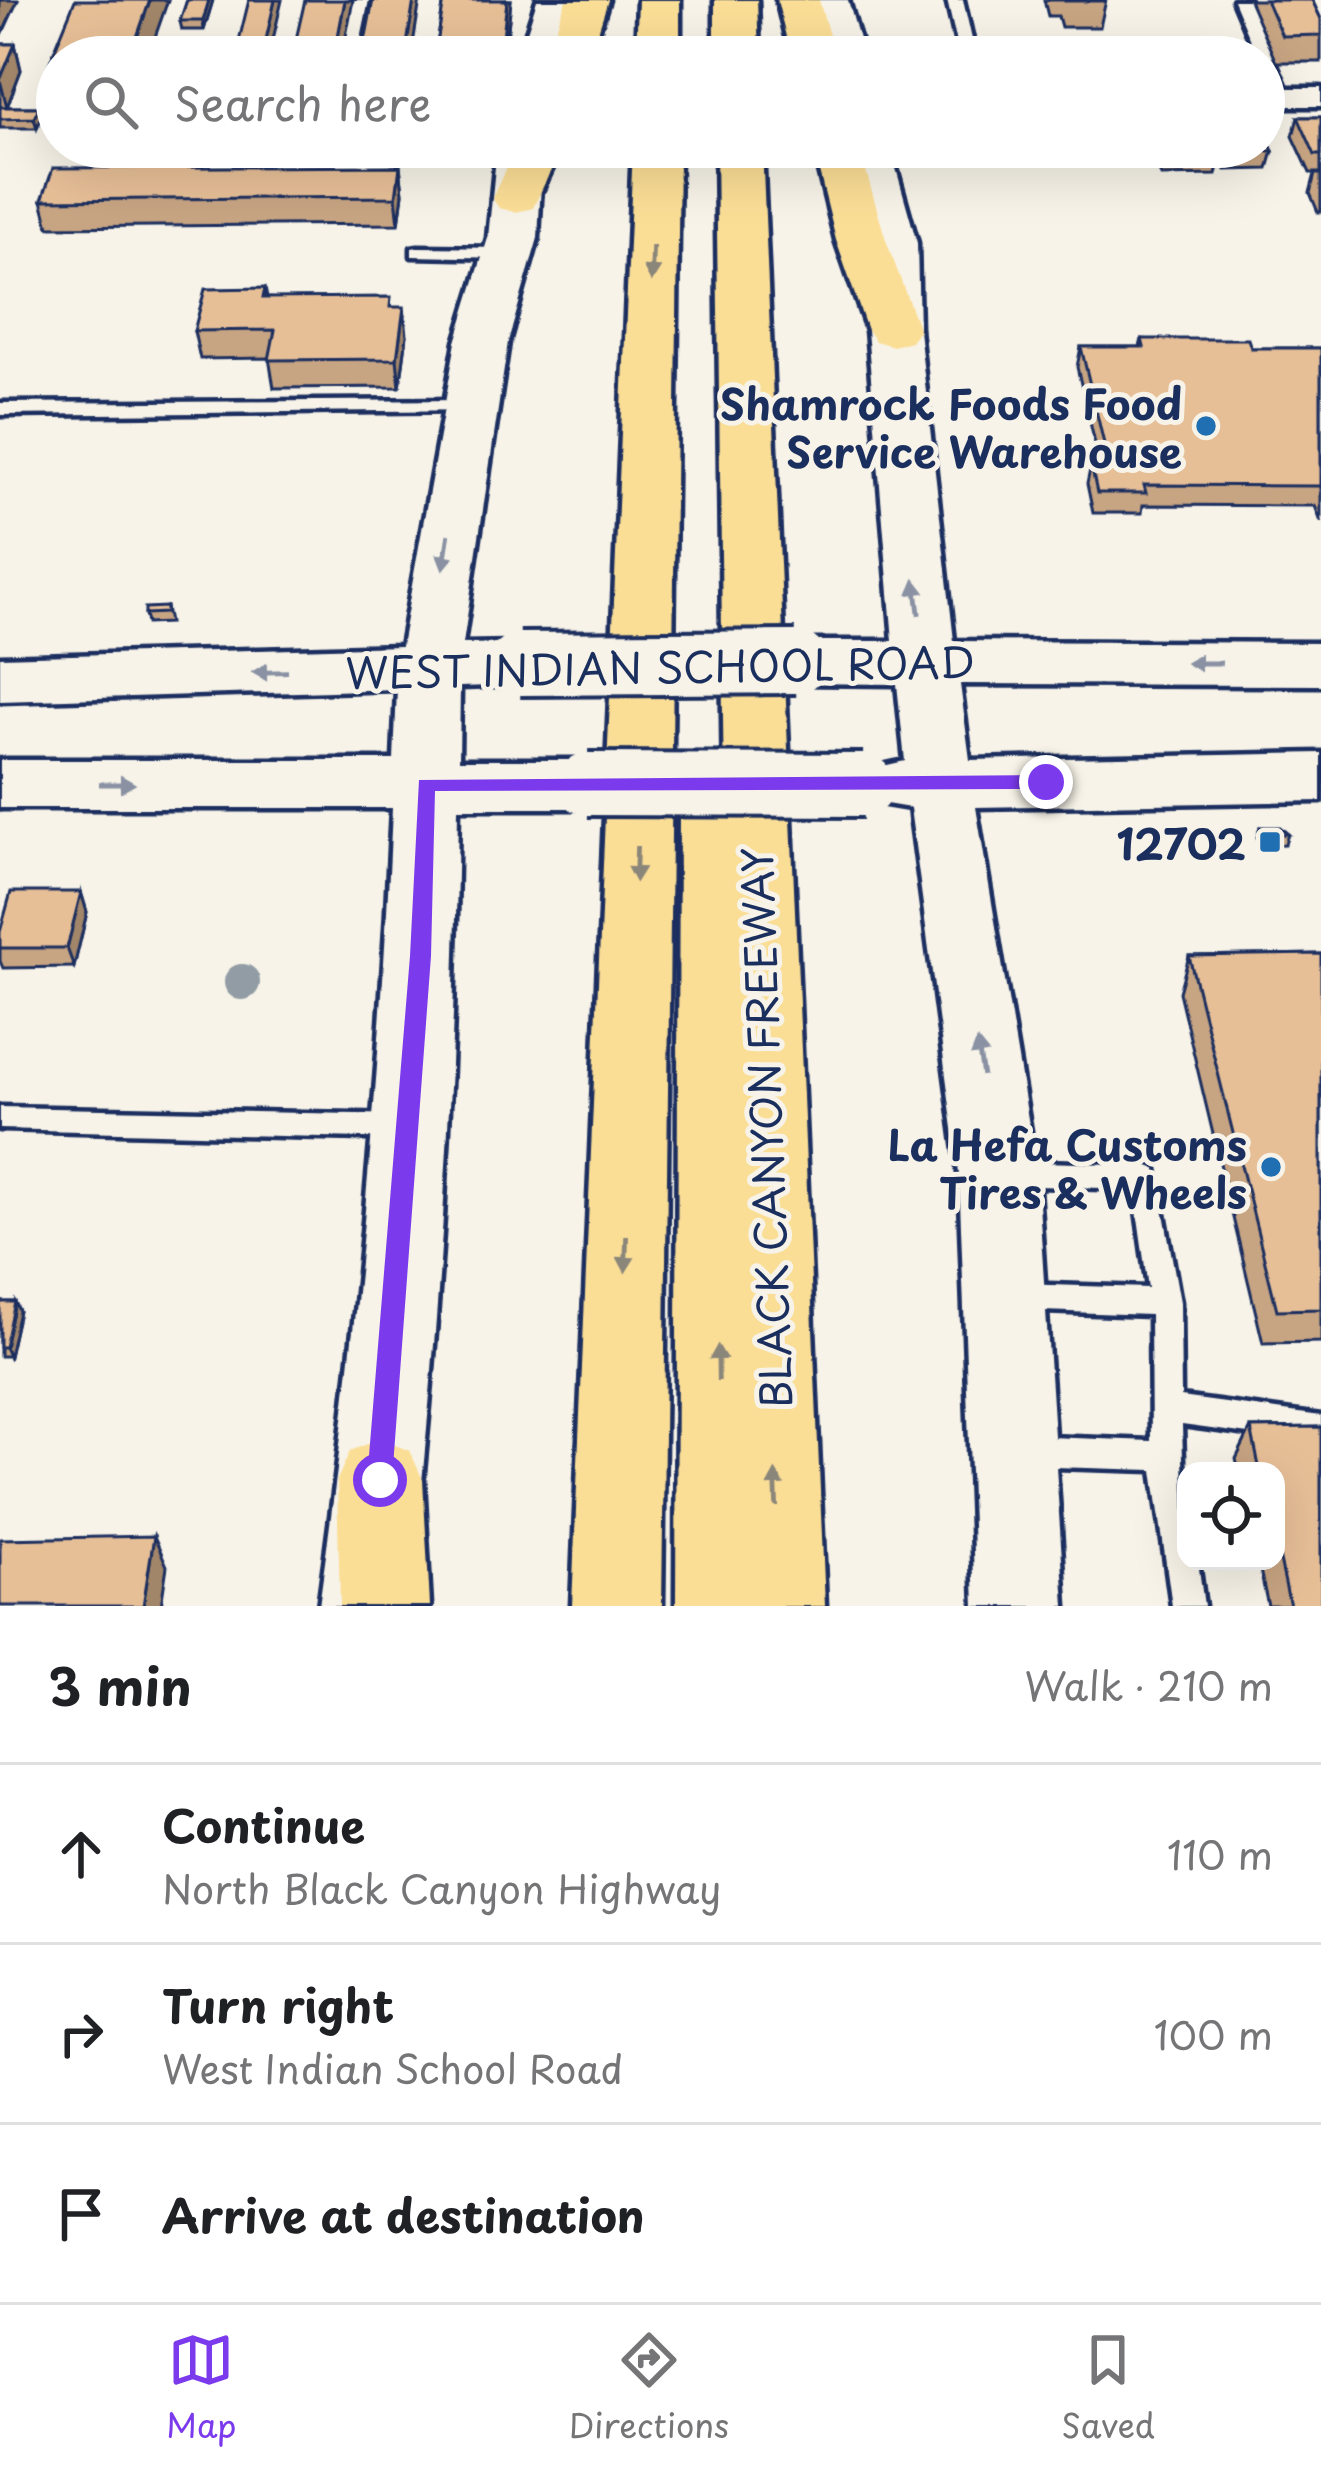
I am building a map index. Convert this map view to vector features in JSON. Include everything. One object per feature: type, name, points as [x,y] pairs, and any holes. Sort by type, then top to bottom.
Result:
[{"type":"highway","points":[[575,36],[587,0]]},
{"type":"highway","points":[[658,36],[659,0]]},
{"type":"highway","points":[[709,0],[709,36]]},
{"type":"highway","points":[[736,0],[737,36]]},
{"type":"highway","points":[[798,0],[807,36]]},
{"type":"highway","points":[[516,197],[529,168]]},
{"type":"highway","points":[[617,1606],[655,168]]},
{"type":"highway","points":[[709,168],[721,1606]]},
{"type":"highway","name":"BLACK CANYON FREEWAY","points":[[740,168],[780,1606]]},
{"type":"highway","points":[[842,168],[893,330]]},
{"type":"highway","points":[[380,1480],[385,1606]]},
{"type":"main road","points":[[547,36],[558,0]]},
{"type":"main road","points":[[827,0],[836,36]]},
{"type":"main road","points":[[364,1606],[380,1480],[421,956],[429,666],[470,406],[482,342],[508,254],[518,168]]},
{"type":"main road","points":[[872,168],[892,243],[893,330],[926,661],[998,1173],[1016,1451],[1020,1606]]},
{"type":"main road","name":"WEST INDIAN SCHOOL ROAD","points":[[0,679],[520,664],[1321,664]]},
{"type":"main road","points":[[0,784],[941,784],[1321,777]]},
{"type":"street","points":[[1285,97],[1321,97]]},
{"type":"lane","points":[[354,36],[361,0]]},
{"type":"lane","points":[[955,0],[963,36]]},
{"type":"lane","points":[[1241,0],[1253,36]]},
{"type":"lane","points":[[418,252],[508,254]]},
{"type":"lane","points":[[0,410],[470,406]]},
{"type":"lane","points":[[0,1118],[407,1127]]},
{"type":"lane","points":[[998,1173],[1146,1178],[1165,1302],[1167,1456],[1188,1606]]},
{"type":"lane","points":[[1007,1297],[1165,1302]]},
{"type":"lane","points":[[1167,1409],[1321,1430]]},
{"type":"lane","points":[[1016,1451],[1167,1456]]},
{"type":"building","points":[[75,0],[150,0],[137,36],[60,36]]},
{"type":"building","points":[[187,0],[209,0],[203,21],[180,21]]},
{"type":"building","points":[[249,0],[275,0],[267,36],[240,36]]},
{"type":"building","points":[[305,0],[345,0],[338,36],[297,36]]},
{"type":"building","points":[[373,0],[414,0],[408,36],[366,36]]},
{"type":"building","points":[[444,0],[507,0],[503,36],[438,36]]},
{"type":"building","points":[[1266,0],[1312,0],[1321,19],[1321,35],[1282,36]]},
{"type":"building","points":[[0,44],[15,44],[0,80]]},
{"type":"building","points":[[0,107],[36,107],[34,118],[0,119]]},
{"type":"building","points":[[1298,117],[1321,117],[1321,155],[1315,155]]},
{"type":"building","points":[[53,168],[400,168],[396,197],[42,200]]},
{"type":"building","points":[[265,288],[263,298],[391,297],[390,307],[404,307],[397,359],[269,360],[275,330],[194,331],[205,289]]},
{"type":"building","name":"Shamrock Foods Food Service Warehouse","points":[[1142,339],[1248,339],[1251,348],[1321,348],[1321,487],[1144,485],[1146,493],[1097,493],[1091,465],[1109,465],[1081,347],[1144,347]]},
{"type":"building","points":[[166,607],[166,613],[145,614],[145,608]]},
{"type":"building","points":[[1260,827],[1280,827],[1288,834],[1262,835]]},
{"type":"building","points":[[11,892],[81,892],[67,948],[0,948]]},
{"type":"building","name":"La Hefa Customs Tires & Wheels","points":[[1321,954],[1321,1309],[1277,1310],[1189,956]]},
{"type":"building","points":[[0,1302],[15,1302],[5,1347],[0,1347]]},
{"type":"building","points":[[1321,1427],[1321,1606],[1290,1606],[1282,1570],[1285,1462],[1258,1462],[1251,1428]]},
{"type":"building","points":[[154,1536],[143,1606],[0,1606],[0,1539]]},
{"type":"place","name":"Shamrock Foods Food Service Warehouse","points":[[1206,426]]},
{"type":"place","name":"12702","points":[[1270,842]]},
{"type":"place","name":"La Hefa Customs Tires & Wheels","points":[[1271,1167]]},
{"type":"route","points":[[380,1480],[421,956],[426,784],[1046,782]]}]
